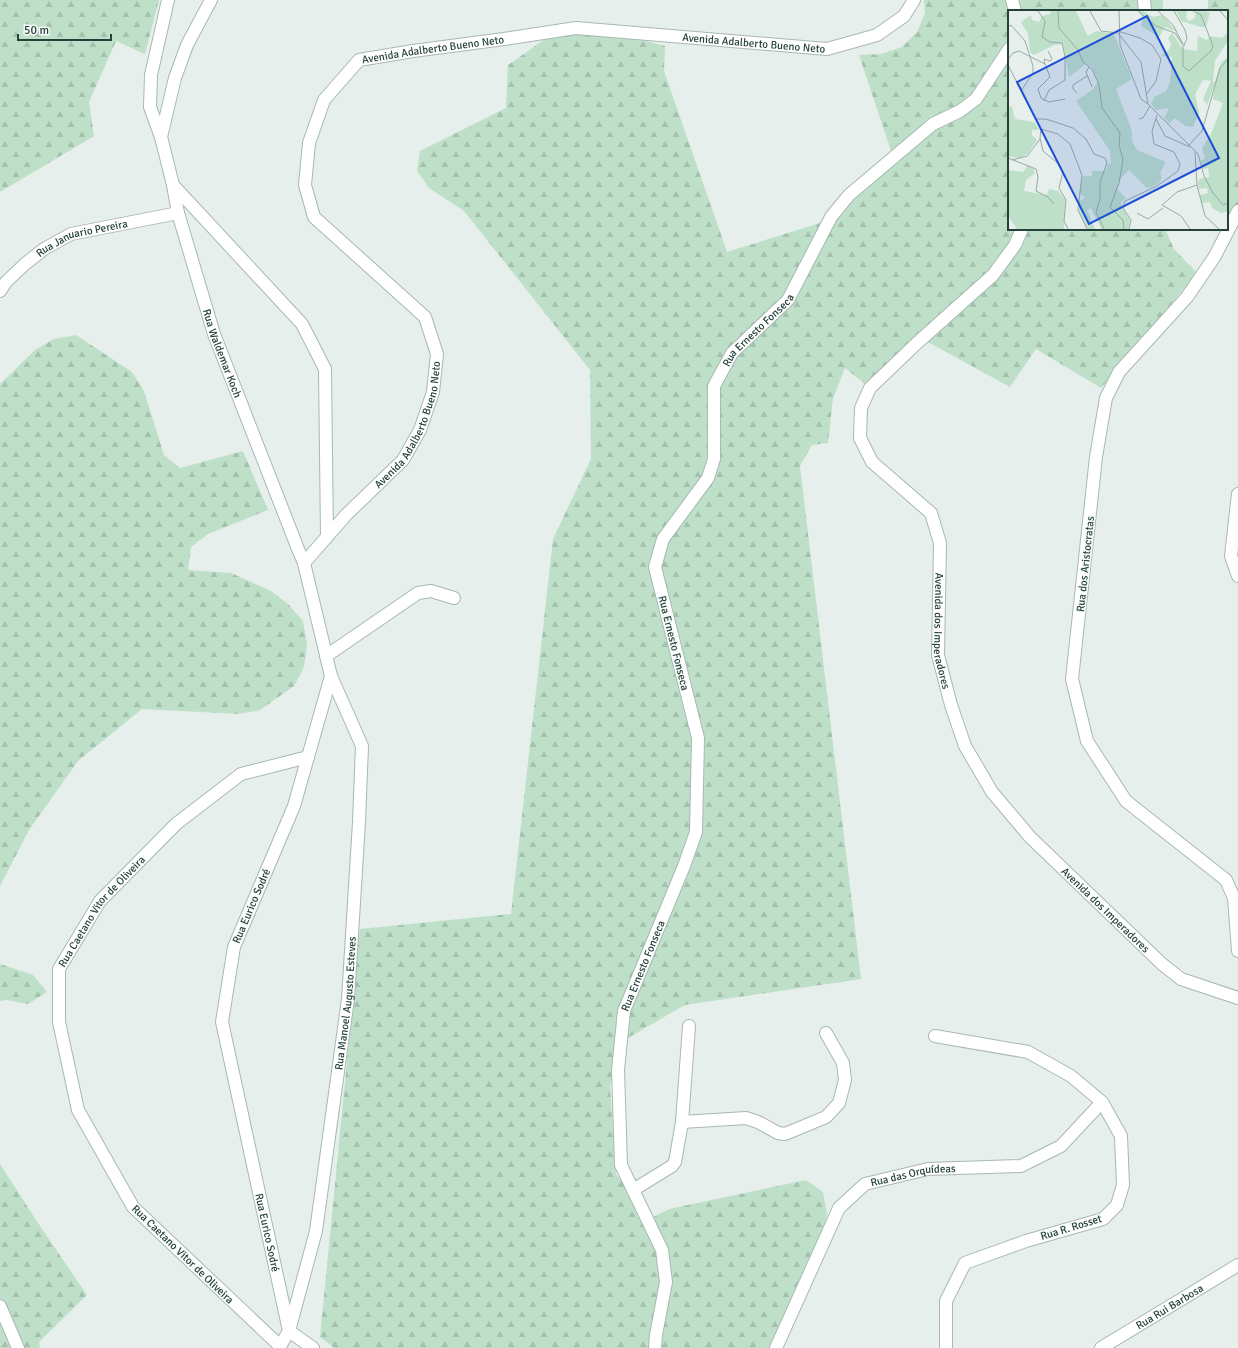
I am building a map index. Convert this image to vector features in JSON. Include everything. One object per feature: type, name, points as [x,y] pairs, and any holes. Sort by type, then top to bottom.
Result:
[{"type":"street","name":"Rua Waldemar Koch","points":[[168,0],[151,75],[150,107],[161,137],[173,185],[178,213],[214,334],[304,563]]},
{"type":"street","points":[[161,137],[175,78],[187,45],[211,0]]},
{"type":"street","name":"Avenida Adalberto Bueno Neto","points":[[304,563],[346,516],[403,460],[420,430],[434,392],[437,354],[425,317],[314,217],[305,185],[309,143],[324,100],[359,60],[576,28],[827,49],[878,35],[904,16],[914,0]]},
{"type":"street","points":[[1012,0],[1015,10]]},
{"type":"street","points":[[1144,0],[1145,10]]},
{"type":"street","name":"Rua Ernesto Fonseca","points":[[655,1348],[666,1282],[662,1250],[621,1165],[618,1070],[624,1011],[684,866],[696,832],[698,738],[656,567],[663,539],[708,478],[714,459],[714,386],[732,353],[788,300],[832,217],[849,195],[933,124],[960,111],[976,99],[1008,51]]},
{"type":"street","points":[[173,185],[302,324],[325,370],[327,537]]},
{"type":"street","name":"Rua dos Aristocratas","points":[[1236,895],[1226,880],[1126,801],[1087,741],[1072,679],[1096,457],[1106,398],[1119,372],[1187,297],[1215,256],[1238,211]]},
{"type":"street","name":"Rua Januario Pereira","points":[[0,291],[6,282],[25,264],[44,249],[71,234],[178,213]]},
{"type":"street","name":"Avenida dos Imperadores","points":[[1022,230],[1015,244],[993,275],[917,343],[870,388],[861,408],[860,438],[872,462],[931,513],[940,543],[938,655],[951,705],[965,746],[992,792],[1030,837],[1162,964],[1181,979],[1238,998]]},
{"type":"street","points":[[1238,494],[1231,556],[1238,576]]},
{"type":"street","name":"Rua Eurico Sodré","points":[[289,1331],[222,1022],[234,947],[294,806],[331,676],[304,563]]},
{"type":"street","points":[[326,656],[418,593],[431,591],[454,598]]},
{"type":"street","name":"Rua Manoel Augusto Esteves","points":[[289,1331],[316,1231],[348,999],[362,746],[331,676]]},
{"type":"street","name":"Rua Caetano Vitor de Oliveira","points":[[280,1347],[133,1208],[78,1110],[59,1022],[60,969],[100,901],[176,824],[241,774],[308,757]]},
{"type":"street","points":[[1236,895],[1238,951]]},
{"type":"street","points":[[633,1190],[672,1166],[675,1162],[682,1122],[689,1026]]},
{"type":"street","points":[[682,1122],[746,1118],[758,1122],[778,1133],[785,1134],[826,1117],[839,1103],[845,1080],[843,1063],[826,1034]]},
{"type":"street","name":"Rua R. Rosset","points":[[935,1036],[1028,1052],[1071,1076],[1102,1102],[1121,1136],[1123,1185],[1117,1205],[1103,1219],[1026,1240],[965,1263],[946,1301],[946,1348]]},
{"type":"street","name":"Rua das Orquídeas","points":[[776,1348],[839,1208],[865,1184],[928,1169],[1022,1166],[1061,1146],[1102,1102]]},
{"type":"street","name":"Rua Rui Barbosa","points":[[1101,1348],[1238,1265]]},
{"type":"street","points":[[0,1306],[18,1348]]},
{"type":"street","points":[[280,1347],[289,1331],[313,1348]]},
{"type":"green space","points":[[0,0],[159,0],[145,54],[116,41],[89,102],[94,136],[0,192]]},
{"type":"green space","points":[[924,0],[1163,0],[1163,10],[1008,10],[1008,230],[1165,230],[1174,249],[1197,273],[1101,388],[1036,349],[1010,387],[917,336],[865,384],[845,368],[833,398],[828,443],[812,445],[800,466],[861,979],[685,1005],[619,1043],[610,1087],[616,1174],[649,1219],[669,1209],[806,1180],[823,1192],[827,1214],[822,1235],[773,1348],[334,1348],[320,1337],[360,929],[511,914],[553,539],[591,459],[590,370],[464,211],[429,188],[417,171],[420,151],[506,108],[508,65],[551,35],[573,32],[618,34],[665,46],[664,71],[727,252],[820,223],[892,154],[859,55],[881,54],[902,47],[917,32],[925,13]]},
{"type":"green space","points":[[1208,0],[1238,0],[1238,207],[1235,213],[1228,213],[1228,10],[1208,10]]},
{"type":"green space","points":[[76,335],[132,372],[144,391],[164,455],[180,468],[243,451],[268,510],[208,534],[191,547],[188,570],[231,573],[271,591],[288,604],[303,621],[307,645],[304,667],[294,686],[260,710],[239,714],[142,709],[78,761],[29,830],[0,886],[0,384],[35,350],[54,339]]},
{"type":"green space","points":[[0,964],[33,975],[47,992],[28,1004],[7,1000],[0,1001]]},
{"type":"green space","points":[[0,1164],[87,1295],[39,1342],[40,1348],[0,1348]]}]
